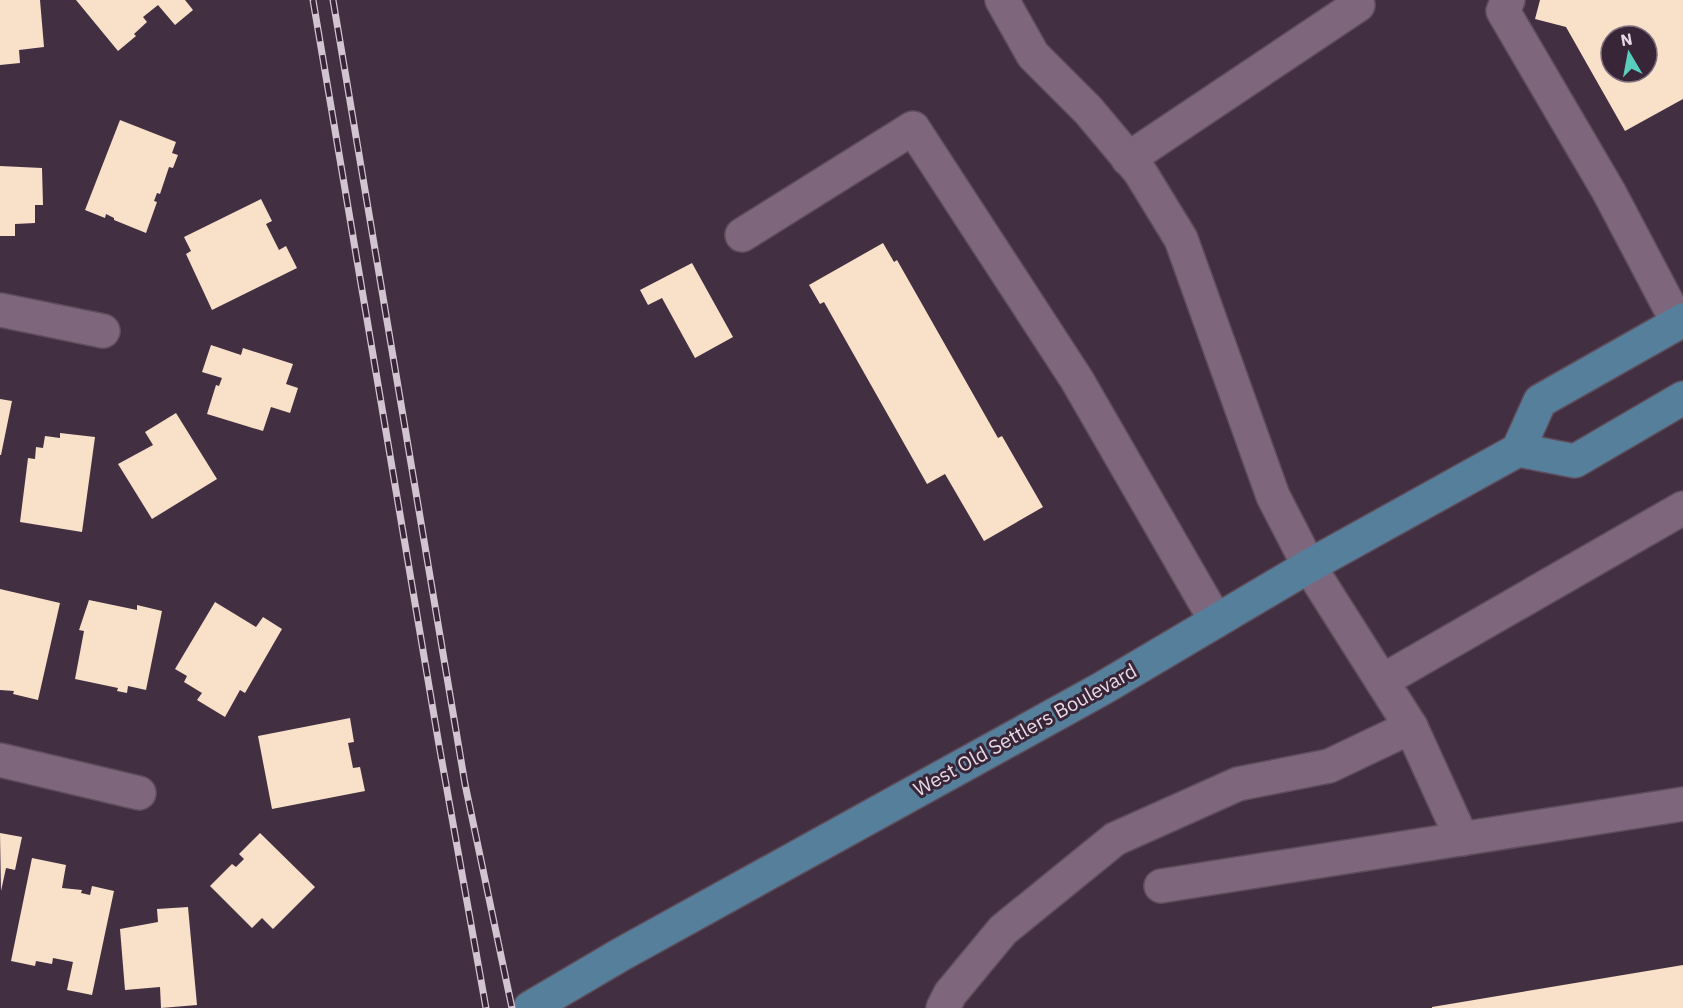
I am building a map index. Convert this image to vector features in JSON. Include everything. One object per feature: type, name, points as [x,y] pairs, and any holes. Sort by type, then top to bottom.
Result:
[{"type":"main road","points":[[1680,321],[1540,401],[1518,450],[1575,461],[1683,398]]},
{"type":"main road","name":"West Old Settlers Boulevard","points":[[530,1008],[620,955],[1103,688],[1309,566],[1518,450]]},
{"type":"street","points":[[1002,0],[1033,55],[1088,110],[1140,172],[1181,239],[1273,496],[1309,566],[1411,727],[1462,839]]},
{"type":"street","points":[[1508,0],[1503,11],[1609,192],[1680,321]]},
{"type":"street","points":[[1128,159],[1358,5]]},
{"type":"street","points":[[742,235],[913,128],[1077,380],[1216,621]]},
{"type":"street","points":[[0,310],[103,332]]},
{"type":"street","points":[[1382,681],[1683,508]]},
{"type":"street","points":[[943,1008],[950,994],[1003,930],[1115,839],[1238,784],[1329,766],[1411,727]]},
{"type":"street","points":[[0,760],[139,793]]},
{"type":"street","points":[[1161,886],[1683,804]]},
{"type":"building","points":[[0,0],[40,0],[44,47],[19,50],[20,63],[0,65]]},
{"type":"building","points":[[76,0],[185,0],[193,10],[175,25],[158,5],[143,17],[147,22],[134,34],[136,36],[118,51]]},
{"type":"building","points":[[1540,0],[1683,0],[1683,99],[1625,131],[1566,27],[1535,19]]},
{"type":"building","points":[[120,120],[176,142],[172,153],[178,155],[173,168],[169,167],[160,194],[157,193],[154,201],[157,202],[146,233],[114,220],[106,214],[105,218],[85,210]]},
{"type":"building","points":[[0,166],[42,168],[43,205],[35,205],[35,223],[15,224],[15,236],[0,236]]},
{"type":"building","points":[[261,199],[272,221],[266,224],[279,250],[286,246],[297,268],[212,310],[186,254],[191,251],[184,237]]},
{"type":"building","points":[[883,243],[894,262],[897,260],[998,438],[1002,436],[1043,507],[984,541],[945,474],[927,484],[824,302],[820,304],[809,285]]},
{"type":"building","points":[[692,263],[733,337],[695,358],[662,298],[648,305],[640,290]]},
{"type":"building","points":[[211,345],[241,355],[243,348],[293,364],[286,384],[298,388],[290,413],[271,407],[263,431],[207,414],[216,385],[219,386],[222,378],[202,372]]},
{"type":"building","points":[[0,399],[12,401],[1,455],[0,455]]},
{"type":"building","points":[[176,413],[217,479],[152,519],[118,464],[153,445],[145,432]]},
{"type":"building","points":[[60,433],[95,437],[82,532],[20,522],[28,458],[35,459],[36,447],[43,448],[45,436],[60,438]]},
{"type":"building","points":[[0,589],[60,603],[38,700],[13,694],[14,691],[0,690]]},
{"type":"building","points":[[89,600],[137,610],[137,605],[162,611],[146,690],[128,686],[127,693],[117,691],[118,688],[75,679],[84,631],[79,630]]},
{"type":"building","points":[[215,602],[256,627],[263,617],[282,629],[245,693],[240,690],[225,717],[197,700],[202,693],[184,682],[187,676],[175,669]]},
{"type":"building","points":[[350,718],[354,742],[348,743],[353,768],[360,767],[365,791],[272,809],[258,736]]},
{"type":"building","points":[[0,833],[22,837],[15,870],[6,868],[1,891]]},
{"type":"building","points":[[260,833],[315,887],[273,929],[262,918],[252,928],[210,886],[232,864],[236,867],[244,859],[239,854]]},
{"type":"building","points":[[32,858],[66,865],[62,888],[82,890],[81,893],[90,895],[92,886],[114,891],[92,995],[67,990],[73,962],[53,958],[52,964],[36,961],[35,966],[11,961]]},
{"type":"building","points":[[188,907],[197,1005],[161,1008],[160,987],[125,990],[120,929],[158,922],[157,909]]},
{"type":"building","points":[[1683,965],[1683,1008],[1432,1008],[1432,1007]]},
{"type":"railway","points":[[313,0],[439,745],[486,1008]]},
{"type":"railway","points":[[333,0],[465,784],[512,1008]]}]
